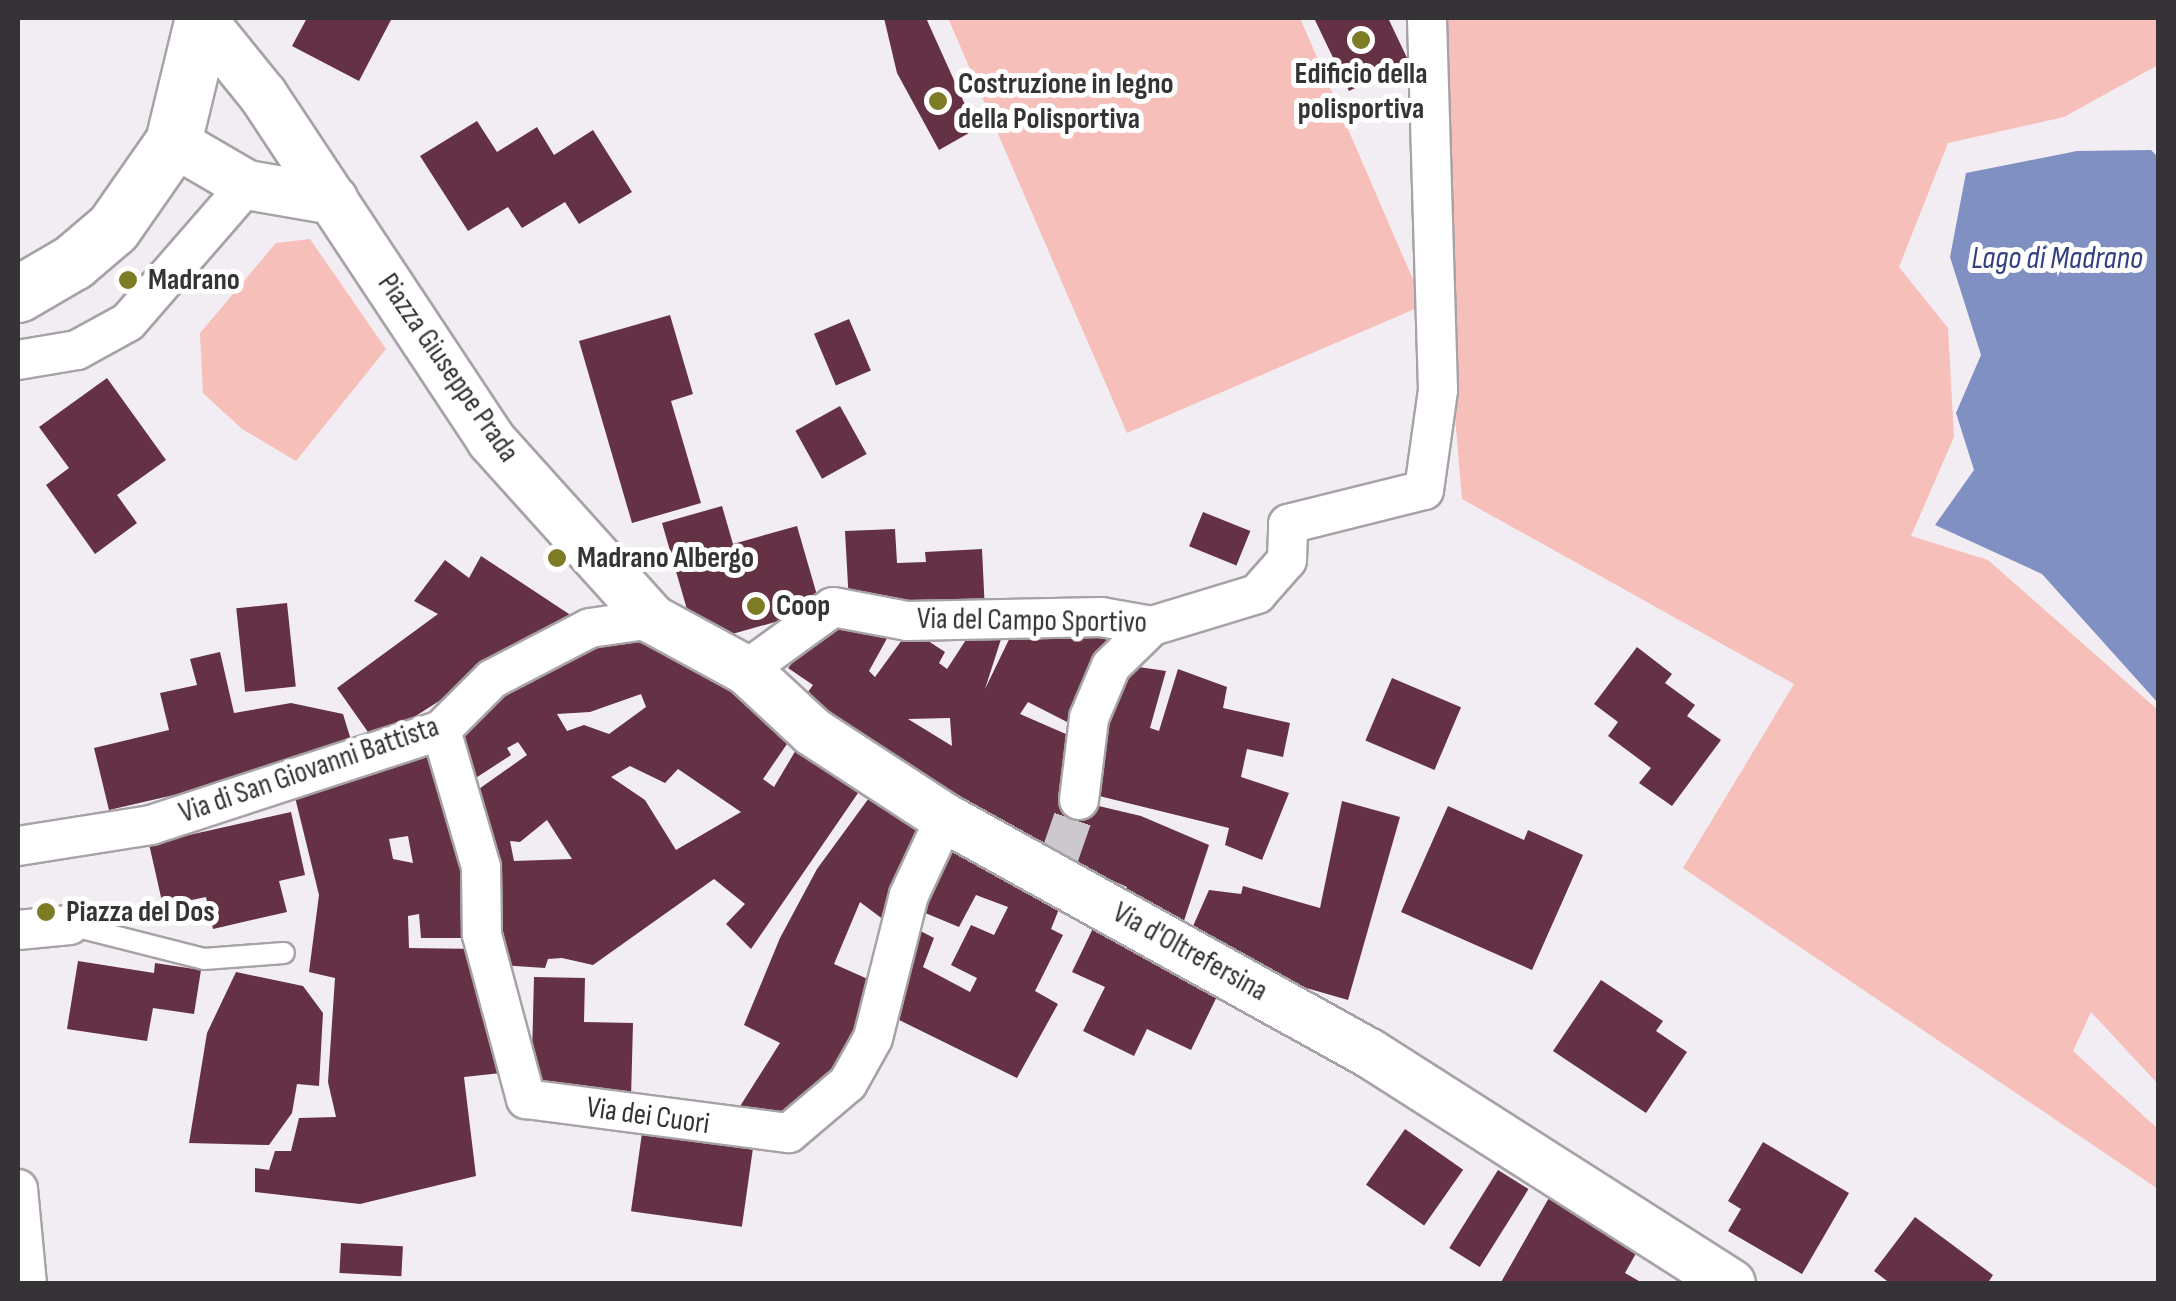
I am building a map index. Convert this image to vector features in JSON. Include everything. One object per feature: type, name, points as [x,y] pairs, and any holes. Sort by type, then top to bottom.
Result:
[{"type":"main road","points":[[18,294],[73,262],[113,228],[173,142],[203,20]]},
{"type":"street","name":"Piazza Giuseppe Prada","points":[[203,20],[263,95],[491,440],[652,620]]},
{"type":"street","name":"Via del Campo Sportivo","points":[[746,670],[833,607],[907,621],[1101,617],[1152,626],[1257,594],[1287,560],[1288,524],[1424,490],[1438,390],[1429,26]]},
{"type":"street","points":[[173,142],[248,186],[334,200]]},
{"type":"street","points":[[18,360],[77,350],[128,322],[248,186]]},
{"type":"street","name":"Via d'Oltrefersina","points":[[652,620],[746,670],[813,732],[945,818],[1057,865],[1368,1053],[1731,1284]]},
{"type":"street","name":"Via di San Giovanni Battista","points":[[18,846],[58,836],[151,825],[440,730],[492,679],[590,628],[652,620]]},
{"type":"street","points":[[1079,800],[1089,718],[1110,666],[1152,626]]},
{"type":"street","name":"Via dei Cuori","points":[[440,730],[481,867],[482,935],[526,1099],[789,1134],[848,1083],[873,1038],[900,921],[945,818]]},
{"type":"street","points":[[18,930],[70,925]]},
{"type":"street","points":[[18,1189],[26,1284]]},
{"type":"lane","points":[[70,925],[204,959],[284,954]]},
{"type":"shaded area","points":[[948,18],[1300,18],[1424,305],[1127,433]]},
{"type":"shaded area","points":[[1409,18],[2158,18],[2158,65],[2064,117],[1948,143],[1899,267],[1948,328],[1954,437],[1911,536],[1988,560],[2158,710],[2158,1084],[2091,1012],[2073,1051],[2158,1129],[2158,1189],[1683,868],[1794,684],[1462,499],[1426,70]]},
{"type":"shaded area","points":[[310,239],[386,349],[296,461],[242,429],[203,393],[200,333],[276,243]]},
{"type":"water","name":"Lago di Madrano","points":[[2151,150],[2158,157],[2158,703],[2042,574],[1935,525],[1974,470],[1956,413],[1981,355],[1950,257],[1966,173],[2077,151]]},
{"type":"building","points":[[307,18],[392,18],[359,81],[292,46]]},
{"type":"building","name":"Costruzione in legno della Polisportiva","points":[[884,18],[926,18],[976,129],[939,150],[897,73]]},
{"type":"building","name":"Edificio della polisportiva","points":[[1314,18],[1388,18],[1409,62],[1349,91]]},
{"type":"building","points":[[477,121],[497,152],[537,127],[554,155],[593,130],[632,192],[579,224],[565,202],[522,228],[508,207],[468,231],[420,156]]},
{"type":"building","points":[[670,315],[693,394],[671,401],[701,503],[632,523],[579,341]]},
{"type":"building","points":[[849,319],[871,371],[836,385],[814,334]]},
{"type":"building","points":[[107,378],[166,460],[117,495],[137,523],[95,554],[46,485],[69,468],[39,427]]},
{"type":"building","points":[[840,406],[867,454],[822,479],[795,431]]},
{"type":"building","points":[[722,506],[733,544],[797,526],[821,609],[697,644],[662,523]]},
{"type":"building","points":[[1203,512],[1250,531],[1236,565],[1189,546]]},
{"type":"building","points":[[895,529],[897,563],[926,562],[925,552],[982,549],[985,612],[926,615],[925,600],[849,604],[845,531]]},
{"type":"building","points":[[481,556],[572,616],[375,742],[337,688],[438,614],[414,601],[445,560],[469,578]]},
{"type":"building","points":[[287,603],[296,687],[245,692],[236,608]]},
{"type":"building","points":[[835,613],[895,624],[869,671],[875,677],[910,629],[945,652],[939,663],[947,669],[975,626],[1002,636],[985,689],[1016,625],[1120,632],[1073,725],[1028,702],[1020,714],[1075,738],[1086,803],[1141,816],[1209,845],[1178,939],[1120,904],[1127,887],[967,817],[800,703],[813,685],[788,668]],"holes":[[[950,718],[952,746],[908,719]]]},
{"type":"building","points":[[675,638],[798,728],[763,779],[774,787],[803,738],[869,777],[751,949],[726,924],[745,904],[714,879],[593,965],[562,958],[548,959],[545,968],[499,965],[469,796],[527,755],[518,742],[507,748],[511,755],[465,785],[454,740],[483,699],[587,640]],"holes":[[[641,694],[646,707],[609,734],[584,725],[567,731],[557,714],[590,712]],[[630,766],[665,783],[678,769],[741,812],[676,850],[645,800],[611,777]],[[547,820],[572,859],[514,861],[510,841],[520,842]]]},
{"type":"building","points":[[1637,647],[1672,674],[1665,683],[1695,705],[1687,716],[1721,740],[1672,806],[1639,783],[1651,768],[1608,736],[1618,722],[1594,704]]},
{"type":"building","points":[[220,652],[234,713],[291,703],[343,714],[355,753],[109,810],[94,748],[169,730],[160,693],[197,685],[190,659]]},
{"type":"building","points":[[1118,664],[1166,671],[1150,728],[1159,731],[1178,669],[1227,687],[1223,708],[1290,723],[1283,757],[1247,749],[1241,777],[1289,793],[1262,860],[1225,845],[1229,828],[1087,793]]},
{"type":"building","points":[[1392,678],[1461,707],[1434,770],[1365,741]]},
{"type":"building","points":[[436,748],[466,838],[476,938],[421,938],[419,914],[408,916],[409,948],[479,949],[510,1072],[464,1077],[476,1176],[360,1204],[255,1192],[255,1168],[269,1170],[275,1151],[291,1151],[299,1118],[336,1117],[328,1082],[335,978],[309,972],[319,895],[292,785]],"holes":[[[408,836],[413,863],[393,859],[389,839]]]},
{"type":"building","points":[[877,787],[934,829],[884,920],[860,902],[834,964],[879,984],[845,1078],[788,1121],[737,1111],[780,1043],[744,1025],[780,938],[817,869]]},
{"type":"building","points":[[1342,801],[1400,817],[1348,1000],[1220,963],[1186,942],[1209,890],[1241,894],[1243,886],[1320,908]]},
{"type":"building","points":[[1448,806],[1524,840],[1528,830],[1583,855],[1532,970],[1401,912]]},
{"type":"building","points":[[291,812],[305,875],[279,881],[287,912],[213,929],[206,897],[163,906],[149,844]]},
{"type":"building","points":[[949,829],[1065,894],[1051,929],[1063,935],[1035,991],[1058,1004],[1017,1078],[891,1016],[909,925],[934,938],[923,967],[970,992],[977,978],[951,965],[971,925],[994,935],[1008,907],[976,895],[959,927],[918,910]]},
{"type":"building","points":[[1096,922],[1223,984],[1191,1050],[1147,1029],[1134,1056],[1083,1031],[1105,987],[1072,972]]},
{"type":"building","points":[[78,961],[154,973],[155,963],[201,970],[194,1014],[153,1008],[147,1041],[67,1029]]},
{"type":"building","points":[[236,972],[303,986],[323,1013],[319,1086],[297,1084],[292,1113],[269,1145],[189,1143],[207,1033]]},
{"type":"building","points":[[534,977],[585,978],[584,1022],[633,1023],[631,1098],[531,1096]]},
{"type":"building","points":[[1601,980],[1663,1021],[1656,1031],[1687,1052],[1646,1113],[1553,1051]]},
{"type":"building","points":[[1405,1129],[1463,1170],[1424,1225],[1366,1185]]},
{"type":"building","points":[[642,1133],[753,1149],[742,1227],[631,1211]]},
{"type":"building","points":[[1763,1142],[1849,1193],[1802,1274],[1728,1231],[1741,1209],[1728,1201]]},
{"type":"building","points":[[1498,1170],[1529,1189],[1480,1267],[1449,1248]]},
{"type":"building","points":[[1550,1196],[1639,1248],[1625,1273],[1644,1284],[1500,1284]]},
{"type":"building","points":[[1915,1217],[1993,1275],[1987,1284],[1891,1284],[1874,1271]]},
{"type":"building","points":[[341,1243],[403,1246],[401,1276],[339,1273]]},
{"type":"tunnel","points":[[1060,855],[1079,800]]},
{"type":"place","name":"Edificio della polisportiva","points":[[1361,40]]},
{"type":"place","name":"Costruzione in legno della Polisportiva","points":[[938,101]]},
{"type":"place","name":"Madrano","points":[[128,280]]},
{"type":"place","name":"Madrano Albergo","points":[[557,558]]},
{"type":"place","name":"Coop","points":[[756,606]]},
{"type":"place","name":"Piazza del Dos","points":[[46,912]]}]
